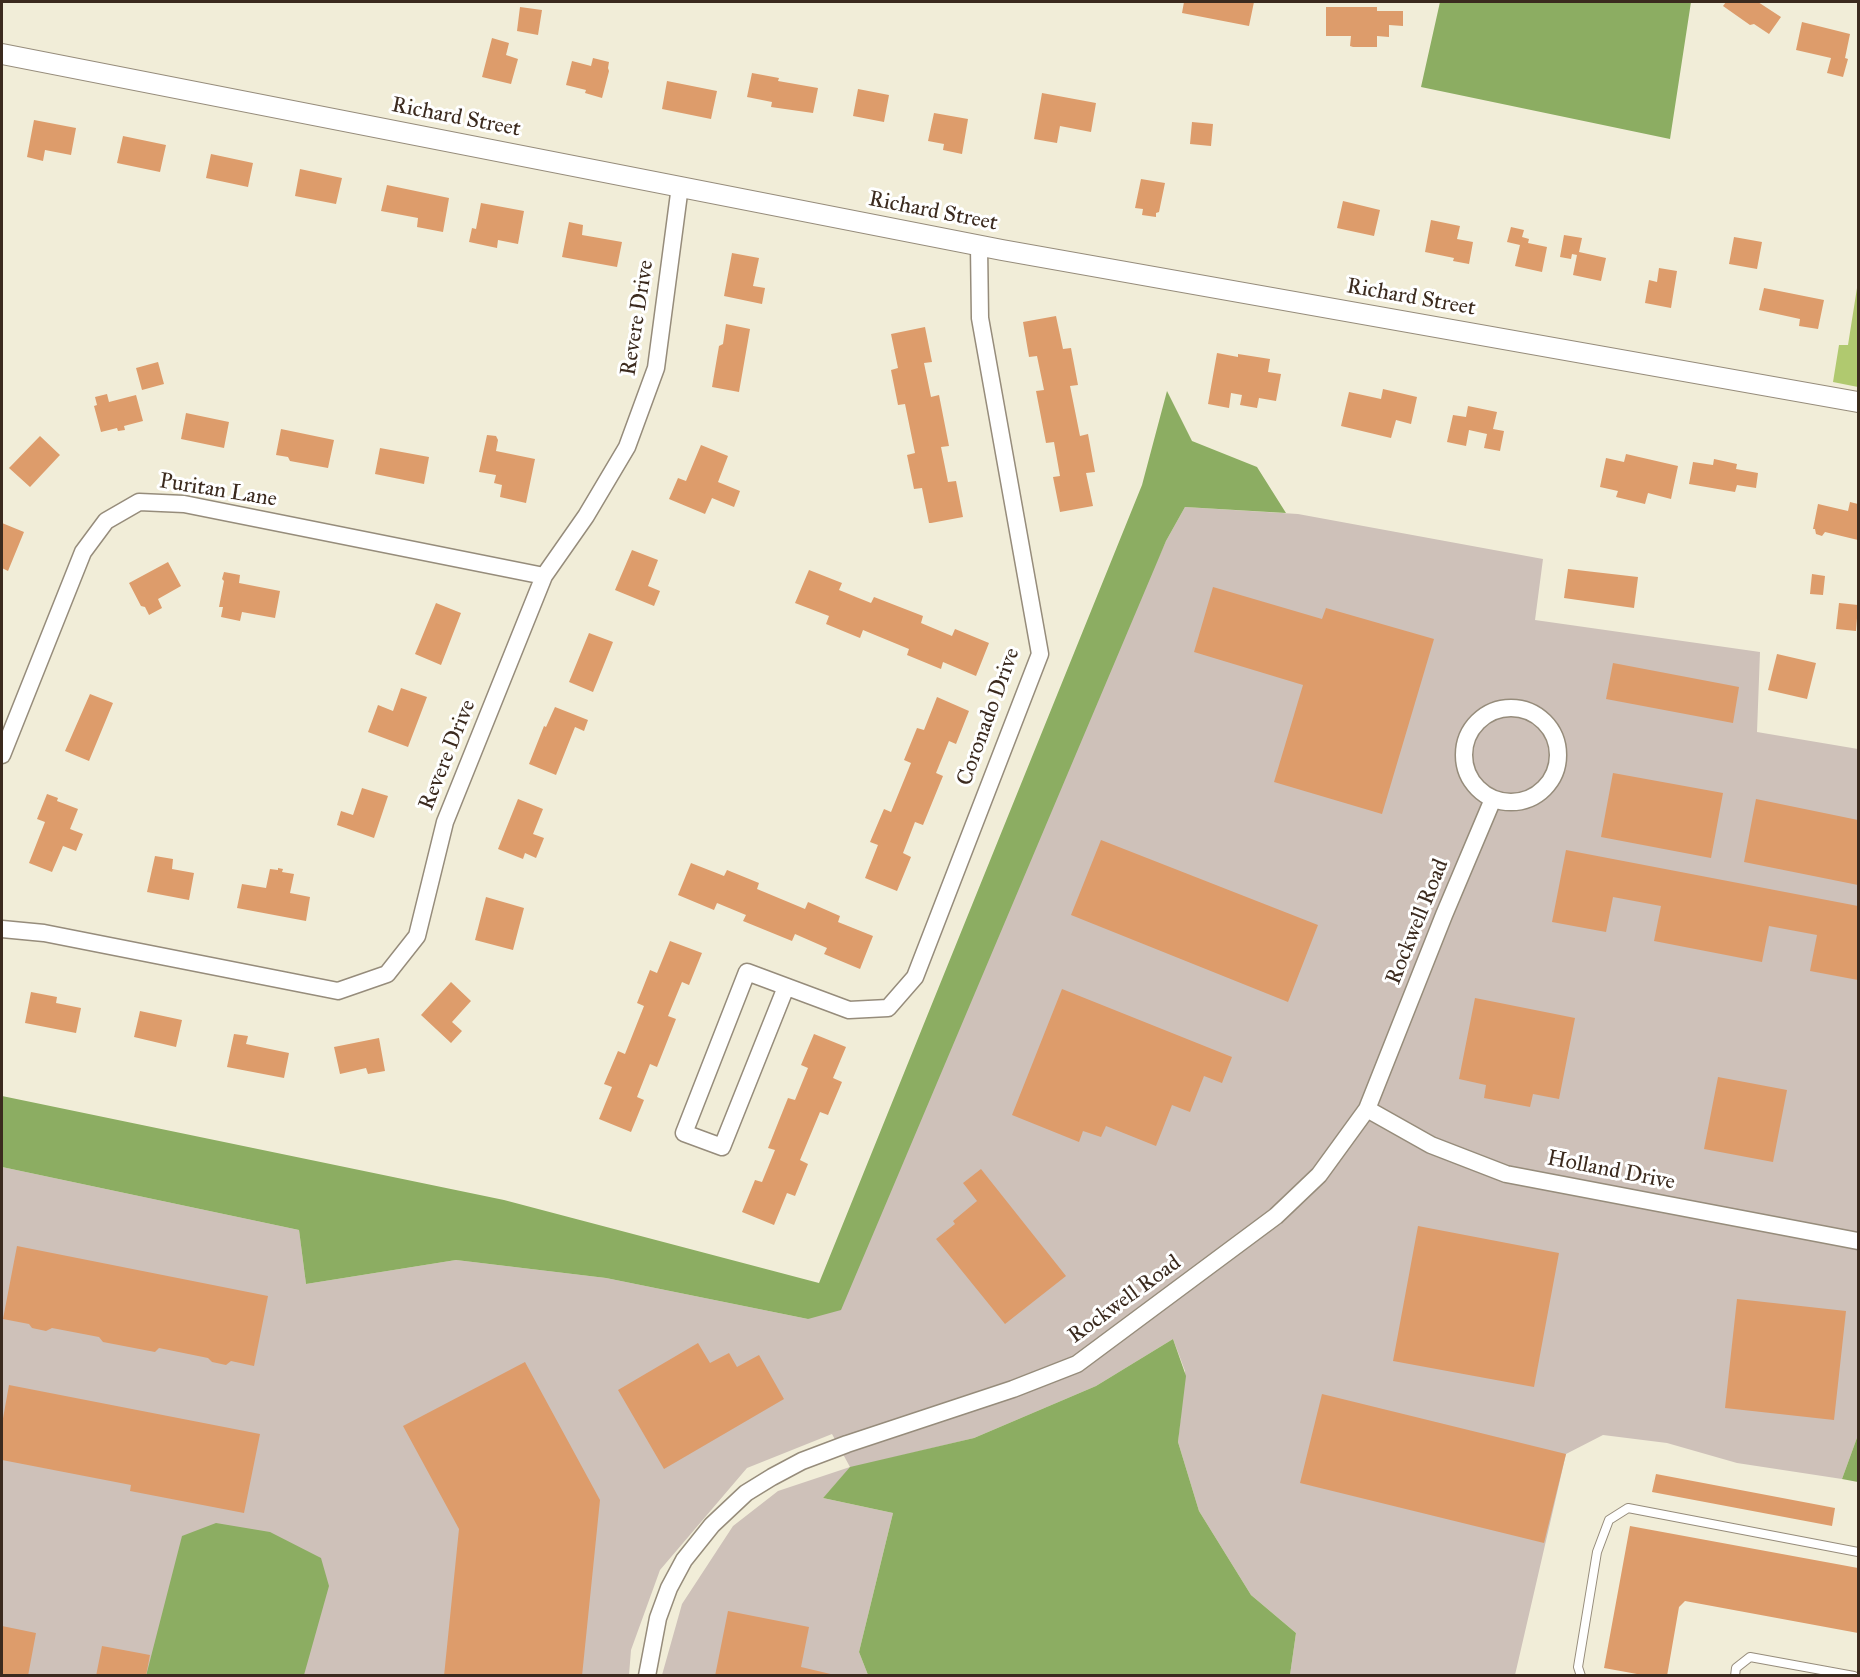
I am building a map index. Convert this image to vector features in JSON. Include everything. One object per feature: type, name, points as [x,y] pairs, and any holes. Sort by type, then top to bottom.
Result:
[{"type":"street","name":"Richard Street","points":[[2,54],[979,246],[1858,402]]},
{"type":"street","name":"Revere Drive","points":[[2,929],[44,933],[338,991],[387,974],[417,936],[445,822],[544,576],[586,516],[627,447],[656,368],[680,186]]},
{"type":"street","name":"Coronado Drive","points":[[786,987],[722,1147],[684,1133],[747,972],[849,1010],[888,1008],[915,977],[1040,654],[980,318],[979,246]]},
{"type":"street","name":"Puritan Lane","points":[[2,755],[83,552],[106,520],[139,502],[184,504],[544,576]]},
{"type":"street","points":[[1510,708],[1528,711],[1544,721],[1554,736],[1558,754],[1555,772],[1545,788],[1529,798],[1511,802],[1493,799],[1478,789],[1467,773],[1463,755],[1467,737],[1477,722],[1492,711],[1510,708]]},
{"type":"street","name":"Rockwell Road","points":[[647,1676],[658,1618],[669,1588],[684,1560],[712,1525],[746,1493],[802,1461],[1013,1389],[1077,1364],[1276,1216],[1318,1175],[1367,1109],[1493,799]]},
{"type":"street","name":"Holland Drive","points":[[1367,1109],[1431,1145],[1506,1174],[1858,1241]]},
{"type":"lane","points":[[1581,1676],[1578,1667],[1597,1552],[1609,1520],[1628,1508],[1858,1552]]},
{"type":"lane","points":[[1735,1676],[1736,1668],[1750,1657],[1854,1676]]},
{"type":"shaded area","points":[[1185,507],[1298,514],[1543,559],[1535,620],[1760,652],[1757,732],[1858,749],[1858,1435],[1842,1479],[1737,1463],[1667,1443],[1603,1435],[1566,1454],[1515,1675],[1290,1675],[1296,1633],[1251,1595],[1199,1511],[1178,1442],[1185,1371],[1173,1339],[1096,1386],[974,1438],[850,1468],[823,1498],[893,1513],[859,1652],[868,1675],[662,1675],[682,1604],[733,1526],[778,1491],[850,1467],[832,1434],[747,1468],[660,1570],[631,1650],[629,1675],[2,1676],[2,1167],[299,1230],[306,1284],[456,1260],[606,1278],[808,1319],[1166,541]]},
{"type":"green space","points":[[1440,2],[1691,2],[1670,139],[1421,87]]},
{"type":"green space","points":[[1858,261],[1858,387],[1833,382],[1839,345],[1848,345],[1857,288]]},
{"type":"green space","points":[[1167,391],[1192,441],[1257,467],[1286,513],[1185,507],[1166,541],[841,1310],[808,1319],[606,1278],[456,1260],[306,1284],[299,1230],[2,1167],[2,1096],[504,1200],[819,1283],[1142,485]]},
{"type":"green space","points":[[1173,1339],[1186,1376],[1178,1442],[1199,1511],[1251,1595],[1296,1633],[1290,1675],[868,1675],[859,1652],[893,1513],[823,1498],[850,1467],[974,1438],[1096,1386]]},
{"type":"green space","points":[[1858,1435],[1858,1482],[1842,1479]]},
{"type":"green space","points":[[216,1523],[270,1532],[321,1558],[329,1586],[304,1675],[146,1676],[182,1536]]},
{"type":"building","points":[[1184,2],[1254,2],[1249,26],[1182,13]]},
{"type":"building","points":[[1726,2],[1758,2],[1781,17],[1769,34],[1754,24],[1750,25],[1723,6]]},
{"type":"building","points":[[520,7],[542,10],[538,35],[517,31]]},
{"type":"building","points":[[1326,7],[1377,7],[1377,11],[1403,11],[1403,26],[1389,25],[1389,37],[1377,36],[1377,47],[1353,47],[1350,46],[1351,36],[1326,36]]},
{"type":"building","points":[[1802,22],[1850,34],[1845,58],[1848,59],[1843,77],[1827,73],[1831,58],[1796,50]]},
{"type":"building","points":[[492,38],[509,43],[506,55],[518,59],[511,84],[482,77]]},
{"type":"building","points":[[593,58],[609,62],[602,98],[585,93],[586,90],[566,85],[572,61],[591,66]]},
{"type":"building","points":[[752,73],[779,78],[778,81],[818,88],[813,113],[771,107],[772,102],[747,97]]},
{"type":"building","points":[[667,81],[717,91],[711,119],[662,109]]},
{"type":"building","points":[[858,89],[889,95],[884,122],[853,116]]},
{"type":"building","points":[[1042,93],[1096,103],[1091,132],[1060,126],[1057,143],[1034,139]]},
{"type":"building","points":[[934,113],[968,119],[962,154],[943,150],[944,144],[928,141]]},
{"type":"building","points":[[34,120],[76,128],[71,155],[45,150],[43,161],[27,157]]},
{"type":"building","points":[[1192,122],[1213,124],[1211,146],[1190,144]]},
{"type":"building","points":[[123,136],[166,145],[160,172],[117,163]]},
{"type":"building","points":[[211,154],[253,163],[248,187],[206,178]]},
{"type":"building","points":[[300,169],[342,178],[336,204],[295,196]]},
{"type":"building","points":[[1141,179],[1165,183],[1156,217],[1142,215],[1143,209],[1135,208]]},
{"type":"building","points":[[387,185],[449,198],[443,232],[417,227],[418,218],[381,211]]},
{"type":"building","points":[[1343,201],[1380,210],[1374,236],[1337,228]]},
{"type":"building","points":[[481,203],[524,211],[518,244],[498,240],[497,248],[469,242],[472,228],[476,229]]},
{"type":"building","points":[[1431,220],[1460,226],[1457,239],[1473,242],[1469,264],[1453,261],[1454,258],[1425,252]]},
{"type":"building","points":[[569,222],[583,225],[582,235],[622,242],[617,267],[562,257]]},
{"type":"building","points":[[1511,227],[1524,230],[1522,237],[1529,239],[1528,243],[1547,247],[1542,272],[1515,266],[1520,245],[1507,242]]},
{"type":"building","points":[[1564,235],[1582,238],[1579,252],[1606,258],[1601,281],[1573,275],[1577,255],[1572,254],[1571,259],[1560,257]]},
{"type":"building","points":[[1734,237],[1762,242],[1757,269],[1729,264]]},
{"type":"building","points":[[732,253],[759,258],[753,286],[765,288],[762,304],[724,296]]},
{"type":"building","points":[[1659,268],[1677,271],[1671,308],[1645,303],[1649,280],[1657,282]]},
{"type":"building","points":[[1764,288],[1824,300],[1818,329],[1799,326],[1800,319],[1759,310]]},
{"type":"building","points":[[1056,316],[1063,349],[1071,348],[1078,385],[1070,386],[1080,436],[1088,434],[1095,472],[1086,473],[1093,506],[1060,512],[1053,477],[1060,476],[1054,442],[1046,443],[1036,391],[1044,390],[1037,356],[1029,357],[1023,322]]},
{"type":"building","points":[[726,324],[750,329],[739,392],[712,387],[719,346],[723,344]]},
{"type":"building","points":[[925,327],[932,362],[924,363],[931,397],[939,395],[949,446],[941,447],[948,482],[956,481],[963,517],[931,523],[929,523],[922,488],[914,489],[907,455],[915,453],[905,404],[898,405],[891,370],[898,368],[891,334]]},
{"type":"building","points":[[1217,353],[1270,359],[1268,372],[1281,374],[1276,401],[1259,398],[1257,408],[1240,405],[1242,395],[1231,393],[1229,408],[1208,404]]},
{"type":"building","points":[[158,362],[164,384],[142,390],[136,368]]},
{"type":"building","points":[[1383,389],[1417,397],[1411,424],[1396,420],[1391,438],[1341,426],[1349,392],[1381,399]]},
{"type":"building","points":[[107,394],[109,402],[136,395],[143,421],[124,426],[125,430],[118,431],[117,428],[101,432],[94,406],[97,405],[95,397]]},
{"type":"building","points":[[1468,406],[1497,412],[1493,429],[1504,431],[1500,451],[1484,448],[1487,434],[1469,430],[1466,446],[1447,442],[1453,415],[1466,417]]},
{"type":"building","points":[[186,413],[229,422],[224,448],[181,439]]},
{"type":"building","points":[[281,429],[334,440],[328,468],[290,461],[288,457],[276,455]]},
{"type":"building","points":[[487,435],[496,436],[498,440],[496,451],[535,459],[526,503],[500,497],[502,485],[494,483],[496,475],[479,472]]},
{"type":"building","points":[[40,436],[60,455],[30,487],[9,468]]},
{"type":"building","points":[[701,445],[728,456],[718,482],[740,491],[734,507],[712,498],[705,514],[669,499],[678,478],[686,481]]},
{"type":"building","points":[[380,448],[429,457],[424,484],[375,474]]},
{"type":"building","points":[[1626,454],[1678,466],[1671,499],[1648,493],[1645,504],[1616,497],[1618,491],[1600,487],[1606,458],[1624,462]]},
{"type":"building","points":[[1714,459],[1737,464],[1736,469],[1758,473],[1756,488],[1737,485],[1735,492],[1689,484],[1693,462],[1713,465]]},
{"type":"building","points":[[1850,502],[1858,504],[1858,540],[1825,532],[1822,536],[1816,534],[1813,529],[1818,504],[1848,511]]},
{"type":"building","points":[[2,523],[24,532],[8,571],[2,568]]},
{"type":"building","points":[[632,550],[658,560],[648,586],[660,591],[654,606],[615,590]]},
{"type":"building","points":[[168,562],[181,586],[158,599],[162,608],[149,615],[145,607],[141,606],[129,583]]},
{"type":"building","points":[[1568,569],[1638,577],[1634,608],[1564,598]]},
{"type":"building","points":[[809,570],[842,583],[839,590],[871,603],[874,597],[923,616],[921,623],[952,636],[955,629],[989,643],[976,676],[943,662],[941,669],[907,655],[909,649],[863,630],[860,638],[826,624],[829,616],[795,603]]},
{"type":"building","points":[[224,572],[240,575],[239,583],[280,591],[275,618],[242,612],[240,621],[221,617],[223,607],[219,607]]},
{"type":"building","points":[[1812,574],[1825,576],[1823,595],[1810,594]]},
{"type":"building","points":[[1213,587],[1322,619],[1326,608],[1434,639],[1382,814],[1274,782],[1303,685],[1194,652]]},
{"type":"building","points":[[436,603],[461,613],[441,665],[415,654]]},
{"type":"building","points":[[1839,603],[1858,605],[1856,631],[1836,629]]},
{"type":"building","points":[[589,633],[613,642],[593,692],[569,682]]},
{"type":"building","points":[[1777,654],[1816,663],[1807,699],[1768,690]]},
{"type":"building","points":[[1613,663],[1739,687],[1733,723],[1606,699]]},
{"type":"building","points":[[401,688],[427,697],[408,747],[368,732],[378,705],[393,711]]},
{"type":"building","points":[[90,694],[113,703],[89,761],[65,751]]},
{"type":"building","points":[[937,697],[969,711],[956,744],[949,741],[936,773],[943,776],[923,825],[915,822],[903,853],[911,857],[897,891],[865,878],[878,845],[870,842],[884,809],[891,812],[911,763],[904,760],[917,728],[924,730]]},
{"type":"building","points":[[555,707],[588,720],[584,731],[575,727],[556,775],[529,764],[544,726],[546,727]]},
{"type":"building","points":[[1613,773],[1723,793],[1711,858],[1601,837]]},
{"type":"building","points":[[362,788],[388,796],[374,838],[337,825],[341,811],[353,815]]},
{"type":"building","points":[[47,794],[58,798],[57,801],[78,809],[70,829],[83,834],[76,851],[63,846],[52,872],[29,863],[45,822],[37,819]]},
{"type":"building","points":[[518,799],[543,809],[533,834],[544,838],[536,858],[525,853],[523,859],[498,849]]},
{"type":"building","points":[[1756,799],[1858,820],[1858,885],[1744,862]]},
{"type":"building","points":[[1101,840],[1318,925],[1288,1002],[1071,915]]},
{"type":"building","points":[[1566,850],[1858,906],[1858,980],[1810,971],[1817,935],[1769,926],[1762,962],[1654,941],[1661,906],[1613,897],[1606,932],[1552,922]]},
{"type":"building","points":[[155,856],[173,859],[172,869],[194,873],[189,900],[147,892]]},
{"type":"building","points":[[691,863],[724,876],[727,870],[759,883],[757,889],[805,909],[808,902],[840,916],[838,922],[873,936],[860,969],[824,954],[827,948],[795,934],[792,941],[743,921],[746,915],[717,903],[714,910],[678,895]]},
{"type":"building","points":[[278,868],[283,869],[282,872],[294,874],[290,893],[310,897],[306,921],[237,908],[242,884],[266,888],[270,869],[278,870]]},
{"type":"building","points":[[486,897],[524,908],[513,950],[475,940]]},
{"type":"building","points":[[670,941],[702,953],[689,985],[682,982],[668,1016],[676,1019],[657,1067],[650,1064],[637,1097],[644,1100],[631,1132],[599,1119],[612,1087],[604,1084],[618,1051],[625,1054],[644,1006],[637,1003],[650,970],[657,973]]},
{"type":"building","points":[[451,982],[471,1001],[452,1022],[462,1031],[451,1043],[421,1015]]},
{"type":"building","points":[[1062,989],[1232,1057],[1222,1083],[1204,1076],[1190,1112],[1172,1105],[1156,1146],[1106,1126],[1101,1137],[1083,1131],[1079,1142],[1012,1115]]},
{"type":"building","points":[[31,992],[57,997],[56,1003],[81,1008],[76,1033],[25,1023]]},
{"type":"building","points":[[1475,998],[1575,1018],[1559,1099],[1533,1094],[1530,1107],[1484,1098],[1486,1085],[1459,1079]]},
{"type":"building","points":[[140,1011],[182,1020],[176,1047],[134,1037]]},
{"type":"building","points":[[234,1034],[248,1036],[246,1044],[289,1053],[284,1078],[227,1067]]},
{"type":"building","points":[[814,1034],[846,1047],[833,1078],[842,1082],[828,1115],[820,1112],[800,1160],[808,1164],[795,1196],[787,1193],[774,1225],[742,1212],[755,1180],[762,1182],[775,1150],[768,1148],[788,1098],[795,1100],[808,1068],[801,1065]]},
{"type":"building","points":[[379,1038],[385,1071],[368,1074],[366,1068],[340,1074],[334,1047]]},
{"type":"building","points":[[1718,1077],[1787,1090],[1773,1162],[1704,1149]]},
{"type":"building","points":[[981,1169],[1066,1276],[1005,1324],[936,1239],[955,1224],[953,1221],[977,1201],[963,1183]]},
{"type":"building","points":[[1418,1226],[1559,1253],[1534,1387],[1393,1361]]},
{"type":"building","points":[[17,1246],[268,1296],[254,1366],[231,1361],[226,1365],[212,1362],[208,1358],[159,1348],[155,1352],[103,1342],[99,1337],[52,1328],[46,1331],[32,1328],[29,1324],[3,1319]]},
{"type":"building","points":[[1737,1299],[1846,1311],[1834,1420],[1725,1408]]},
{"type":"building","points":[[698,1343],[710,1363],[729,1353],[737,1367],[759,1355],[784,1399],[664,1469],[618,1390]]},
{"type":"building","points":[[525,1362],[600,1500],[582,1676],[444,1676],[459,1529],[403,1426]]},
{"type":"building","points":[[9,1385],[260,1434],[244,1513],[130,1491],[131,1485],[2,1460],[2,1424]]},
{"type":"building","points":[[1322,1394],[1566,1454],[1544,1543],[1300,1483]]},
{"type":"building","points":[[1656,1474],[1835,1508],[1832,1526],[1652,1492]]},
{"type":"building","points":[[1630,1526],[1858,1568],[1858,1633],[1685,1601],[1679,1607],[1667,1676],[1648,1676],[1604,1668]]},
{"type":"building","points":[[728,1611],[809,1627],[801,1667],[839,1676],[715,1676]]},
{"type":"building","points":[[2,1626],[36,1633],[28,1676],[2,1676]]},
{"type":"building","points":[[102,1646],[150,1655],[146,1676],[96,1676]]}]
